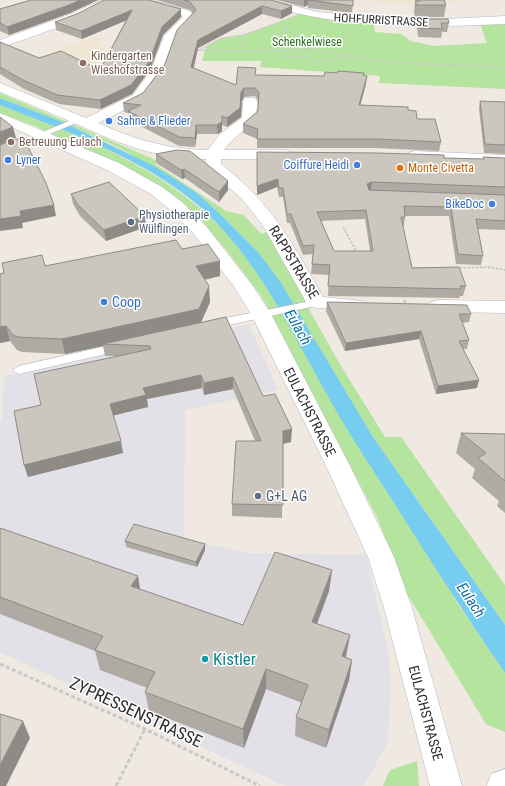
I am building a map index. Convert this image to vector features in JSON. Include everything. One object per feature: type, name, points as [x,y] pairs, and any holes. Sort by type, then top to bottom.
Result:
[{"type":"street","points":[[0,44],[75,17],[111,0]]},
{"type":"street","points":[[80,123],[138,98],[157,72],[166,51],[170,36],[189,18],[189,15],[186,13],[139,0]]},
{"type":"street","name":"HOHFURRISTRASSE","points":[[259,0],[302,13],[343,19],[446,22],[505,20]]},
{"type":"street","points":[[0,88],[80,123],[148,148],[183,154],[298,155]]},
{"type":"street","points":[[213,154],[220,142],[249,120],[250,101]]},
{"type":"street","name":"EULACHSTRASSE","points":[[0,117],[47,132],[129,173],[155,190],[176,206],[193,222],[269,312],[381,557],[398,608],[446,786]]},
{"type":"street","points":[[21,142],[47,132]]},
{"type":"street","name":"RAPPSTRASSE","points":[[213,154],[213,165],[243,190],[276,230],[308,305],[376,305]]},
{"type":"street","points":[[400,156],[505,160]]},
{"type":"street","points":[[404,298],[505,307]]},
{"type":"lane","points":[[47,132],[80,123]]},
{"type":"lane","points":[[203,327],[308,305]]},
{"type":"lane","points":[[19,370],[134,343]]},
{"type":"path","points":[[198,50],[222,38],[244,35],[283,22],[302,13]]},
{"type":"path","points":[[283,22],[288,31],[274,36],[278,39],[292,38],[305,44],[312,50]]},
{"type":"path","points":[[236,50],[242,47],[244,35]]},
{"type":"path","points":[[276,50],[284,57],[306,57],[316,61],[352,56]]},
{"type":"path","points":[[166,51],[312,50],[398,63],[498,67],[505,69]]},
{"type":"path","points":[[343,227],[358,252],[360,260]]},
{"type":"path","points":[[450,268],[488,267],[505,270]]},
{"type":"path","points":[[404,268],[427,268]]},
{"type":"path","name":"ZYPRESSENSTRASSE","points":[[0,664],[145,729],[260,786]]},
{"type":"path","points":[[116,786],[145,729]]},
{"type":"shaded area","points":[[354,0],[491,0],[407,4]]},
{"type":"shaded area","name":"Kindergarten Wieshofstrasse","points":[[95,37],[104,39],[99,46],[124,56],[108,76],[14,84],[32,72],[61,57],[49,52]]},
{"type":"shaded area","name":"Kistler","points":[[249,324],[278,390],[185,410],[184,539],[249,553],[366,554],[388,650],[391,679],[388,742],[364,786],[285,786],[0,652],[0,421],[2,418],[4,376]]},
{"type":"green space","name":"Schenkelwiese","points":[[302,13],[373,20],[375,32],[401,34],[411,41],[434,46],[487,43],[479,21],[505,20],[505,89],[379,83],[380,76],[260,67],[261,61],[202,61],[206,47],[222,38],[243,35]]},
{"type":"green space","points":[[0,93],[158,161],[155,164],[226,211],[244,215],[261,234],[272,231],[311,313],[341,366],[385,437],[401,437],[505,585],[505,625],[373,437],[281,284],[259,253],[197,193],[120,148],[65,123],[0,98]]},
{"type":"green space","points":[[0,105],[90,142],[147,171],[174,188],[199,208],[224,230],[237,244],[271,293],[458,604],[505,673],[505,732],[486,724],[406,592],[377,517],[262,297],[224,247],[200,221],[131,171],[37,127],[0,113]]},
{"type":"green space","points":[[417,761],[419,786],[383,786],[390,770]]},
{"type":"water","name":"Eulach","points":[[0,98],[65,123],[154,166],[197,193],[259,253],[281,283],[373,437],[505,625],[505,673],[447,586],[338,414],[277,304],[242,252],[222,228],[199,206],[154,174],[130,160],[78,136],[0,105]]},
{"type":"building","points":[[31,0],[80,0],[7,27],[0,23],[0,9]]},
{"type":"building","points":[[104,0],[149,0],[181,9],[162,27],[149,62],[131,85],[100,100],[57,95],[23,80],[0,67],[0,42],[39,58],[61,51],[100,70],[132,10],[81,31],[55,22],[79,13]]},
{"type":"building","points":[[184,0],[271,0],[292,6],[281,11],[262,6],[198,40],[191,67],[236,85],[238,67],[256,68],[255,75],[324,76],[325,72],[337,73],[338,71],[364,73],[363,75],[367,76],[359,105],[408,107],[408,110],[416,111],[417,119],[435,119],[441,142],[377,139],[257,139],[258,129],[243,124],[258,111],[259,92],[255,88],[244,88],[241,92],[240,108],[227,118],[222,116],[222,122],[217,125],[196,125],[195,138],[179,137],[128,111],[141,105],[123,103],[143,93],[165,64],[177,30],[196,10],[190,2]]},
{"type":"building","points":[[308,0],[353,0],[353,6]]},
{"type":"building","points":[[444,0],[446,5],[416,5],[416,1]]},
{"type":"building","points":[[418,19],[448,19],[449,23],[441,23],[442,29],[420,28]]},
{"type":"building","points":[[480,101],[505,102],[505,145],[485,144]]},
{"type":"building","points":[[0,117],[13,127],[0,132]]},
{"type":"building","points":[[23,137],[46,183],[54,205],[20,211],[21,216],[0,219],[0,145]]},
{"type":"building","points":[[177,150],[190,151],[228,181],[219,192],[184,169],[181,170],[156,154]]},
{"type":"building","points":[[257,152],[377,153],[444,155],[444,158],[505,158],[505,187],[372,182],[367,184],[369,190],[505,195],[505,221],[476,219],[483,256],[458,254],[451,207],[404,206],[405,217],[401,217],[412,268],[459,267],[466,286],[460,286],[461,289],[328,286],[330,265],[312,264],[314,245],[303,246],[291,214],[287,214],[283,188],[279,188],[278,179],[257,186]],"holes":[[[366,210],[373,251],[334,251],[317,212]]]},
{"type":"building","points":[[109,182],[145,216],[104,230],[78,205],[71,194]]},
{"type":"building","name":"Coop","points":[[176,240],[182,249],[208,244],[220,261],[196,266],[209,286],[199,309],[62,339],[18,337],[13,335],[6,326],[0,327],[0,274],[4,273],[2,263],[42,255],[45,266]]},
{"type":"building","points":[[327,302],[467,305],[471,314],[459,314],[469,340],[459,341],[479,380],[438,386],[421,331],[346,343]]},
{"type":"building","points":[[226,317],[263,396],[275,394],[292,429],[283,431],[283,505],[232,504],[236,441],[261,441],[233,377],[204,383],[201,375],[143,388],[146,395],[110,404],[121,441],[24,465],[14,411],[41,405],[34,374],[151,349],[150,346],[103,344]]},
{"type":"building","points":[[461,433],[505,434],[505,481],[478,458],[486,453]]},
{"type":"building","points":[[134,524],[205,544],[196,562],[125,541]]},
{"type":"building","points":[[0,528],[138,576],[131,586],[243,625],[275,552],[332,570],[312,622],[350,635],[342,656],[352,660],[329,730],[296,717],[308,685],[266,669],[243,729],[145,692],[155,672],[95,650],[103,636],[0,597]]},
{"type":"building","points":[[0,714],[23,721],[0,765]]},
{"type":"place","name":"Kindergarten Wieshofstrasse","points":[[83,63]]},
{"type":"place","name":"Sahne & Flieder","points":[[109,121]]},
{"type":"place","name":"Betreuung Eulach","points":[[11,142]]},
{"type":"place","name":"Lyner","points":[[8,160]]},
{"type":"place","name":"Coiffure Heidi","points":[[357,165]]},
{"type":"place","name":"Monte Civetta","points":[[400,168]]},
{"type":"place","name":"BikeDoc","points":[[492,204]]},
{"type":"place","name":"Physiotherapie Wülflingen","points":[[131,222]]},
{"type":"place","name":"Coop","points":[[104,302]]},
{"type":"place","name":"G+L AG","points":[[258,496]]},
{"type":"place","name":"Kistler","points":[[205,659]]}]
